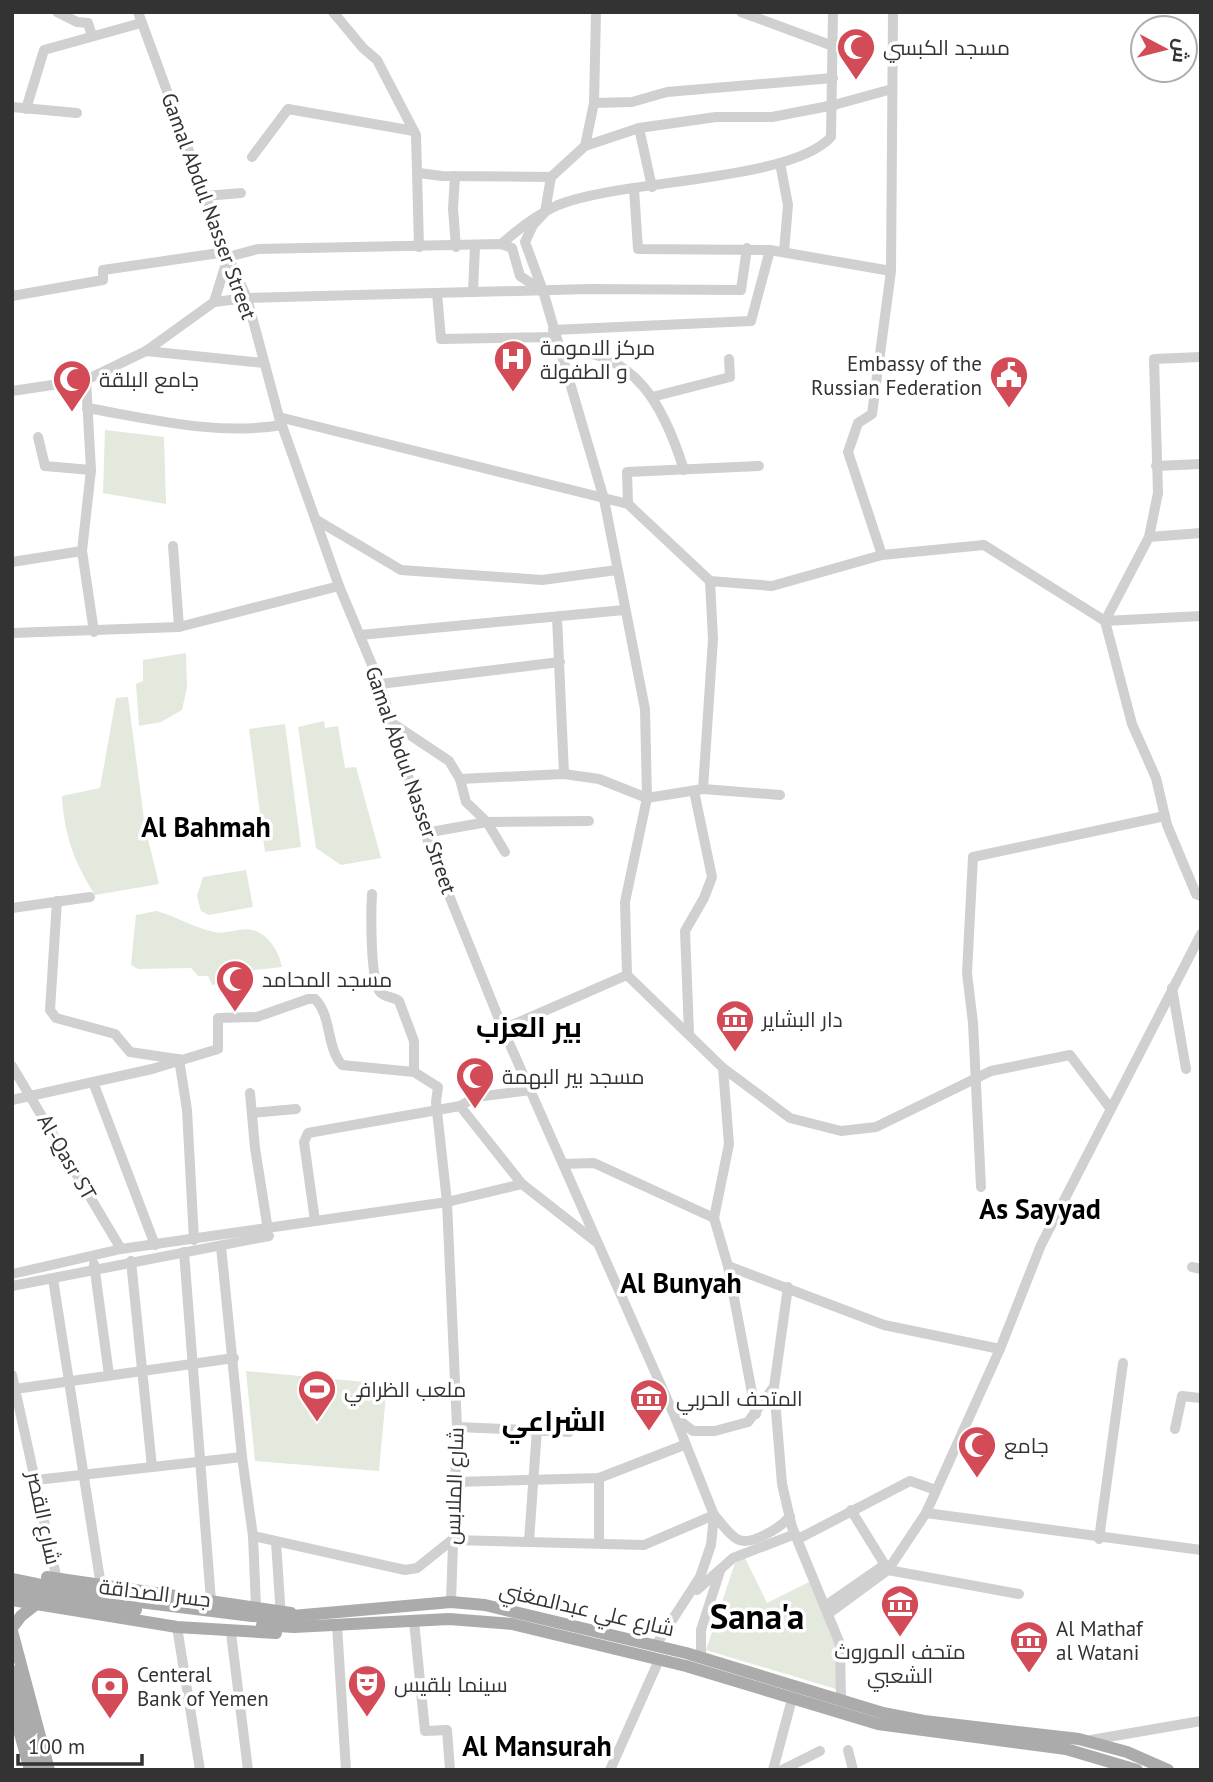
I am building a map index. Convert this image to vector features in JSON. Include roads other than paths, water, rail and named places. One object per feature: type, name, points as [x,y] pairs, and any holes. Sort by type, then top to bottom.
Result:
[{"type":"main road","points":[[12,1570],[57,1580],[256,1607],[285,1617],[289,1633],[231,1633],[177,1627],[12,1600]]},
{"type":"main road","name":"جسر الصداقة","points":[[12,1579],[99,1597],[285,1617]]},
{"type":"main road","name":"جسر الصداقة","points":[[12,1589],[99,1606],[285,1617]]},
{"type":"main road","name":"شارع علي عبدالمغني","points":[[285,1617],[452,1602],[517,1610],[701,1657],[841,1701],[924,1721],[1085,1741],[1124,1757],[1168,1770]]},
{"type":"main road","points":[[35,1605],[21,1616],[12,1629],[49,1770]]},
{"type":"main road","name":"شارع علي عبدالمغني","points":[[285,1617],[337,1625],[449,1619],[512,1625],[659,1660],[878,1724],[1124,1757],[1138,1770]]},
{"type":"main road","points":[[12,1671],[40,1770]]},
{"type":"main road","points":[[12,1705],[30,1770]]},
{"type":"main road","points":[[12,1731],[23,1770]]},
{"type":"street","points":[[57,12],[77,22],[88,23],[92,36]]},
{"type":"street","points":[[333,12],[377,60],[414,131],[419,173],[419,247]]},
{"type":"street","points":[[585,146],[594,103],[596,12]]},
{"type":"street","points":[[741,12],[833,46]]},
{"type":"street","points":[[501,244],[522,225],[561,204],[779,163],[819,150],[831,137],[834,106],[833,12]]},
{"type":"street","points":[[883,555],[848,452],[858,423],[872,414],[891,271],[893,12]]},
{"type":"street","points":[[26,109],[44,50],[92,36],[139,17]]},
{"type":"street","name":"Gamal Abdul Nasser Street","points":[[139,17],[227,255],[247,298],[281,421],[339,586],[380,684],[425,833],[503,1028],[674,1417],[714,1515]]},
{"type":"street","points":[[594,103],[632,102],[667,92],[833,78]]},
{"type":"street","points":[[892,89],[834,106],[772,117],[716,117],[639,128],[585,146],[551,177],[545,212],[533,225],[525,242],[543,291],[604,499],[645,709],[647,798],[625,902],[627,975],[723,1068],[790,1118],[841,1131],[876,1127],[991,1070],[1070,1055],[1110,1108]]},
{"type":"street","points":[[12,107],[77,113]]},
{"type":"street","points":[[252,157],[288,109],[414,131]]},
{"type":"street","points":[[639,128],[652,187]]},
{"type":"street","points":[[779,163],[788,205],[784,252]]},
{"type":"street","points":[[419,173],[551,177]]},
{"type":"street","points":[[455,176],[453,209],[456,247]]},
{"type":"street","points":[[634,189],[638,249],[770,250],[891,271]]},
{"type":"street","points":[[205,196],[241,194]]},
{"type":"street","points":[[12,296],[103,280],[103,270],[258,249],[501,244],[512,248],[520,276],[543,291]]},
{"type":"street","points":[[473,292],[475,246]]},
{"type":"street","points":[[12,391],[86,380],[146,351],[214,302],[247,298],[473,292],[741,290],[747,248]]},
{"type":"street","points":[[437,293],[441,339],[751,321],[770,250]]},
{"type":"street","points":[[214,302],[227,255]]},
{"type":"street","points":[[559,350],[580,350],[622,366],[652,397],[665,416],[684,470]]},
{"type":"street","points":[[146,351],[264,363]]},
{"type":"street","points":[[1201,357],[1154,359],[1158,493],[1149,537],[1105,621],[1132,724],[1156,778],[1165,816],[1196,894],[1201,896]]},
{"type":"street","points":[[652,397],[730,377],[729,359]]},
{"type":"street","points":[[86,380],[91,470],[82,551],[94,632]]},
{"type":"street","points":[[87,408],[180,424],[252,430],[281,421],[628,504],[710,581],[772,586],[883,555],[984,545],[1105,621],[1201,616]]},
{"type":"street","points":[[38,437],[45,467],[91,470]]},
{"type":"street","points":[[1156,466],[1201,464]]},
{"type":"street","points":[[628,504],[627,472],[759,466]]},
{"type":"street","points":[[315,519],[401,570],[542,580],[617,570]]},
{"type":"street","points":[[1149,537],[1201,533]]},
{"type":"street","points":[[173,546],[178,627]]},
{"type":"street","points":[[12,562],[82,551]]},
{"type":"street","points":[[689,1034],[685,931],[704,898],[712,877],[698,790],[713,639],[710,581]]},
{"type":"street","points":[[12,633],[178,627],[339,586]]},
{"type":"street","points":[[360,635],[624,610]]},
{"type":"street","points":[[557,617],[564,774]]},
{"type":"street","points":[[380,684],[560,662]]},
{"type":"street","points":[[392,723],[450,761],[460,779],[466,802],[487,822],[505,852]]},
{"type":"street","points":[[460,779],[564,774],[599,779],[647,798],[698,790],[780,795]]},
{"type":"street","points":[[981,1186],[967,973],[973,858],[1165,816]]},
{"type":"street","points":[[425,833],[487,822],[589,821]]},
{"type":"street","points":[[12,1100],[218,1049],[218,1018],[257,1017],[309,999],[315,999],[322,1008],[335,1058],[342,1065],[414,1072],[414,1041],[399,1001],[385,996],[377,985],[370,919],[372,894]]},
{"type":"street","points":[[12,908],[90,897]]},
{"type":"street","points":[[57,901],[50,1010],[56,1018],[115,1034],[130,1052],[180,1059]]},
{"type":"street","points":[[827,1610],[886,1568],[926,1513],[1000,1349],[1041,1245],[1201,934]]},
{"type":"street","points":[[503,1028],[627,975]]},
{"type":"street","points":[[1172,988],[1186,1069]]},
{"type":"street","points":[[180,1059],[187,1110],[194,1240]]},
{"type":"street","name":"Al-Qasr ST","points":[[12,1066],[121,1250]]},
{"type":"street","points":[[723,1068],[729,1144],[714,1218],[728,1266],[756,1414]]},
{"type":"street","name":"شارع الملابس","points":[[414,1072],[438,1087],[437,1110],[447,1202],[457,1427],[452,1602]]},
{"type":"street","points":[[93,1082],[155,1245]]},
{"type":"street","points":[[315,1221],[304,1142],[308,1133],[460,1106],[476,1097],[531,1090]]},
{"type":"street","points":[[250,1093],[268,1230]]},
{"type":"street","points":[[460,1106],[522,1184],[596,1242]]},
{"type":"street","points":[[253,1112],[296,1109]]},
{"type":"street","points":[[563,1164],[594,1163],[714,1218]]},
{"type":"street","points":[[12,1274],[121,1250],[447,1202],[522,1184]]},
{"type":"street","points":[[12,1286],[404,1209]]},
{"type":"street","points":[[221,1245],[242,1457],[253,1536],[256,1607]]},
{"type":"street","points":[[184,1252],[198,1462],[211,1601]]},
{"type":"street","points":[[91,1256],[109,1375]]},
{"type":"street","points":[[131,1261],[152,1467]]},
{"type":"street","points":[[728,1266],[884,1325],[1000,1349]]},
{"type":"street","points":[[53,1279],[101,1586]]},
{"type":"street","points":[[788,1287],[774,1387],[782,1484],[796,1537],[827,1610],[842,1655],[841,1701]]},
{"type":"street","points":[[15,1390],[234,1358]]},
{"type":"street","points":[[1099,1539],[1123,1363]]},
{"type":"street","name":"شارع القصر","points":[[12,1375],[57,1580]]},
{"type":"street","points":[[674,1417],[693,1431],[715,1431],[748,1422],[774,1387]]},
{"type":"street","points":[[1175,1429],[1182,1396],[1200,1398]]},
{"type":"street","points":[[457,1427],[569,1432]]},
{"type":"street","points":[[529,1541],[537,1429]]},
{"type":"street","points":[[454,1482],[599,1478],[684,1445]]},
{"type":"street","points":[[36,1480],[242,1457]]},
{"type":"street","points":[[599,1478],[599,1542]]},
{"type":"street","points":[[687,1599],[721,1567],[740,1555],[796,1537],[910,1480],[936,1490]]},
{"type":"street","points":[[852,1510],[886,1568],[1018,1594]]},
{"type":"street","points":[[926,1513],[1099,1539],[1201,1550]]},
{"type":"street","points":[[714,1515],[741,1541],[774,1532],[790,1516]]},
{"type":"street","points":[[253,1536],[405,1570],[417,1569],[452,1540],[644,1545],[714,1515]]},
{"type":"street","points":[[656,1645],[705,1567],[714,1515]]},
{"type":"street","points":[[276,1542],[285,1617]]},
{"type":"street","points":[[701,1657],[701,1630],[721,1567]]},
{"type":"street","points":[[414,1620],[425,1731],[447,1730],[450,1770]]},
{"type":"street","points":[[337,1625],[346,1770]]},
{"type":"street","points":[[177,1627],[200,1770]]},
{"type":"street","points":[[231,1633],[248,1770]]},
{"type":"street","points":[[610,1770],[659,1660]]},
{"type":"street","points":[[773,1770],[792,1699]]},
{"type":"street","points":[[1085,1741],[1124,1737],[1201,1721]]},
{"type":"street","points":[[848,1750],[853,1770]]},
{"type":"street","points":[[782,1770],[820,1751]]},
{"type":"place","name":"مسجد الكبسي","points":[[856,81]]},
{"type":"place","name":"مركز الامومة و الطفولة","points":[[513,393]]},
{"type":"place","name":"Embassy of the Russian Federation","points":[[1009,409]]},
{"type":"place","name":"جامع البلقة","points":[[72,413]]},
{"type":"place","name":"مسجد المحامد","points":[[235,1013]]},
{"type":"place","name":"دار البشاير","points":[[735,1053]]},
{"type":"place","name":"مسجد بير البهمة","points":[[475,1110]]},
{"type":"place","name":"ملعب الظرافي","points":[[317,1423]]},
{"type":"place","name":"المتحف الحربي","points":[[649,1432]]},
{"type":"place","name":"جامع","points":[[977,1479]]},
{"type":"place","name":"متحف الموروث الشعبي","points":[[900,1638]]},
{"type":"place","name":"Al Mathaf al Watani","points":[[1029,1674]]},
{"type":"place","name":"سينما بلقيس","points":[[367,1718]]},
{"type":"place","name":"Centeral Bank of Yemen","points":[[110,1720]]},
{"type":"district","name":"Al Bahmah","points":[[206,826]]},
{"type":"district","name":"بير العزب","points":[[529,1026]]},
{"type":"district","name":"As Sayyad","points":[[1040,1208]]},
{"type":"district","name":"Al Bunyah","points":[[681,1282]]},
{"type":"district","name":"الشراعي","points":[[554,1420]]},
{"type":"district","name":"Sana'a","points":[[757,1616]]},
{"type":"district","name":"Al Mansurah","points":[[537,1745]]}]
